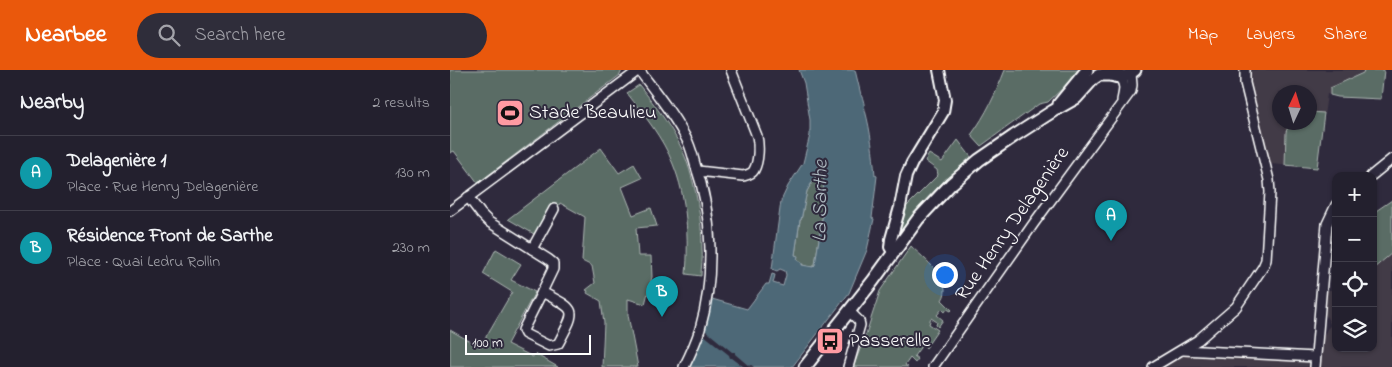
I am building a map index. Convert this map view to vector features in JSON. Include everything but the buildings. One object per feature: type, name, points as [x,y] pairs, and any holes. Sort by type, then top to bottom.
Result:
[{"type":"main road","points":[[1053,110],[1086,70]]},
{"type":"main road","points":[[806,367],[873,281],[918,218],[951,184],[979,160],[1053,110],[1076,98],[1099,75],[1133,72]]},
{"type":"street","points":[[450,211],[639,70],[677,123],[689,144],[698,171],[706,208],[710,242],[708,281],[700,329],[684,367]]},
{"type":"street","points":[[698,171],[743,176],[750,174],[754,169],[759,147],[758,136],[732,70]]},
{"type":"street","points":[[893,252],[890,247],[891,239],[909,169],[945,106],[939,70]]},
{"type":"street","points":[[1153,367],[1203,336],[1236,307],[1266,260],[1270,192],[1245,83],[1245,70]]},
{"type":"street","name":"Rue Henry Delagenière","points":[[933,367],[1034,223],[1131,91],[1133,72]]},
{"type":"street","points":[[1111,74],[1123,81],[1125,89],[1122,103]]},
{"type":"street","points":[[1376,172],[1392,159]]},
{"type":"street","points":[[468,197],[489,222],[552,263],[553,269],[542,292],[524,330],[526,334],[549,346],[558,344],[571,319],[571,314],[568,305],[542,292]]},
{"type":"street","points":[[532,249],[554,209]]},
{"type":"street","points":[[1314,367],[1327,224],[1332,213]]},
{"type":"street","points":[[848,367],[860,325],[859,321],[849,311]]},
{"type":"street","points":[[1182,350],[1316,357]]},
{"type":"shaded area","points":[[1250,70],[1384,70],[1381,99],[1338,97],[1327,94],[1317,168],[1271,164],[1250,83]]},
{"type":"shaded area","points":[[1392,253],[1392,367],[1320,367],[1323,337],[1331,325],[1325,314],[1327,290],[1332,290],[1332,352],[1377,352],[1377,266]]},
{"type":"shaded area","points":[[1192,354],[1310,359],[1310,367],[1160,367],[1180,357]]},
{"type":"green space","name":"Stade Beaulieu","points":[[450,70],[622,70],[620,75],[478,183],[454,151],[450,153]]},
{"type":"green space","points":[[1005,70],[1079,70],[1048,102],[1039,104],[981,146],[971,135],[990,104]]},
{"type":"green space","points":[[1364,70],[1384,70],[1381,99],[1330,95],[1330,88],[1363,73]]},
{"type":"green space","points":[[639,85],[672,130],[690,170],[701,226],[701,276],[686,274],[686,218],[678,177],[669,154],[659,136],[627,93]]},
{"type":"green space","points":[[1317,112],[1324,113],[1317,168],[1285,165],[1287,130],[1317,130]]},
{"type":"green space","points":[[958,140],[971,157],[919,207],[897,236],[905,208],[938,175],[937,170],[925,161],[929,154],[942,162]]},
{"type":"green space","points":[[601,148],[619,173],[634,164],[642,178],[622,187],[633,215],[651,208],[657,226],[636,228],[638,256],[651,256],[652,277],[645,304],[628,299],[628,315],[638,367],[602,367],[604,323],[601,301],[587,293],[588,291],[586,290],[595,283],[592,266],[582,261],[585,217],[560,203],[541,238],[508,219]]},
{"type":"green space","points":[[818,167],[824,169],[823,213],[815,265],[809,267],[800,262],[795,255],[800,220],[807,191],[817,174]]},
{"type":"green space","points":[[1392,200],[1392,253],[1377,266],[1377,217],[1377,210]]},
{"type":"green space","points":[[911,246],[936,270],[944,285],[945,293],[942,300],[952,310],[947,309],[945,312],[942,309],[937,315],[943,320],[938,327],[936,325],[937,322],[931,318],[929,324],[938,330],[929,343],[924,340],[922,341],[928,345],[926,348],[922,345],[914,356],[918,359],[915,363],[910,358],[905,365],[908,367],[853,367],[880,291]]},
{"type":"green space","points":[[496,249],[521,264],[511,280],[535,292],[507,344],[533,357],[535,354],[558,367],[450,367],[450,330],[480,347],[512,292],[483,274]]},
{"type":"water","name":"La Sarthe","points":[[799,70],[855,70],[869,126],[875,175],[877,176],[872,218],[874,219],[867,250],[849,293],[792,367],[690,367],[703,337],[712,299],[747,309],[766,284],[769,284],[772,274],[775,275],[773,283],[783,286],[786,275],[785,271],[772,269],[781,201],[803,163],[810,135],[810,120],[804,83]],"holes":[[[818,167],[824,169],[823,213],[815,265],[813,267],[802,265],[797,260],[798,256],[795,255],[800,220],[807,191],[817,174]]]},
{"type":"pier","points":[[705,330],[732,352],[735,352],[749,366],[754,367],[744,367],[730,358],[729,355],[704,335]]},
{"type":"place","name":"Stade Beaulieu","points":[[510,113]]},
{"type":"place","name":"Delagenière 1","points":[[1111,241]]},
{"type":"place","name":"Résidence Front de Sarthe","points":[[662,317]]},
{"type":"place","name":"Passerelle","points":[[830,341]]}]
